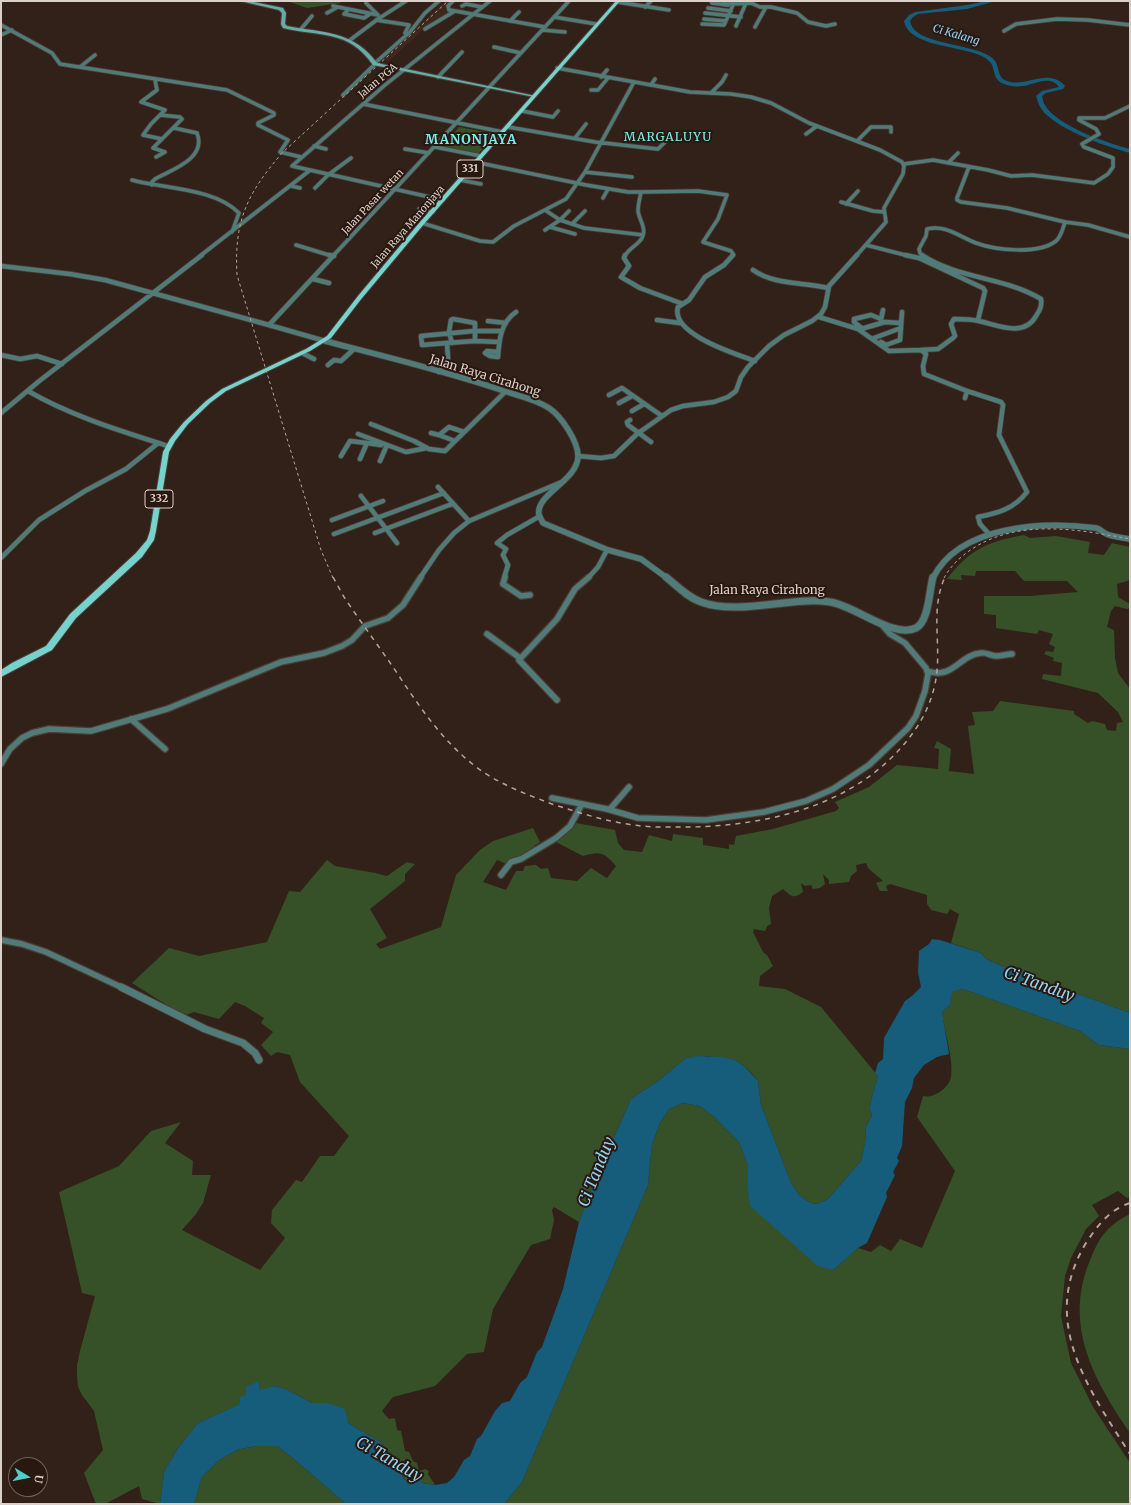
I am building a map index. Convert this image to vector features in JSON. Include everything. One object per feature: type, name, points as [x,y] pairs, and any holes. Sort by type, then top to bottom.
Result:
[{"type":"main road","points":[[242,1],[281,9],[285,15],[284,26],[320,32],[350,40],[368,54],[375,63],[402,70],[534,96]]},
{"type":"main road","name":"Jalan Raya Manonjaya","points":[[325,341],[422,223],[522,111],[557,68],[617,2]]},
{"type":"main road","name":"332","points":[[1,674],[15,665],[49,648],[73,616],[139,555],[150,540],[153,531],[168,446],[186,423],[218,394],[241,381],[325,341]]},
{"type":"street","points":[[327,13],[334,7],[379,16],[391,12],[406,1]]},
{"type":"street","points":[[343,95],[375,63],[417,25],[432,6],[439,1]]},
{"type":"street","points":[[450,10],[448,6],[453,1]]},
{"type":"street","name":"Jalan PGA","points":[[301,157],[402,70],[490,1]]},
{"type":"street","points":[[563,1],[569,2]]},
{"type":"street","points":[[645,7],[651,1]]},
{"type":"street","points":[[711,1],[712,3],[746,3],[766,6],[797,13],[808,22],[826,26],[834,24]]},
{"type":"street","points":[[723,1],[732,3]]},
{"type":"street","name":"Jalan Pasar wetan","points":[[269,325],[569,2]]},
{"type":"street","points":[[617,2],[669,10]]},
{"type":"street","points":[[374,5],[366,3],[379,16]]},
{"type":"street","points":[[702,24],[724,26],[731,11],[732,3]]},
{"type":"street","points":[[736,26],[746,3]]},
{"type":"street","points":[[462,6],[466,4],[482,8]]},
{"type":"street","points":[[755,27],[766,6]]},
{"type":"street","points":[[708,8],[731,11]]},
{"type":"street","points":[[349,9],[344,14],[364,18],[370,14]]},
{"type":"street","points":[[443,13],[450,10],[558,32],[565,32]]},
{"type":"street","points":[[425,29],[455,11]]},
{"type":"street","points":[[510,21],[519,12]]},
{"type":"street","points":[[705,13],[741,17]]},
{"type":"street","points":[[301,29],[312,16]]},
{"type":"street","points":[[350,40],[379,16]]},
{"type":"street","points":[[554,17],[596,24]]},
{"type":"street","points":[[704,19],[726,21]]},
{"type":"street","points":[[376,20],[409,25],[402,38]]},
{"type":"street","points":[[1004,31],[1011,26],[1025,22],[1042,22],[1046,20],[1084,20],[1130,25]]},
{"type":"street","points":[[1,25],[52,53],[60,64],[227,90],[274,113],[274,115],[258,123],[258,125],[288,140],[280,152],[301,157]]},
{"type":"street","points":[[1,35],[12,30]]},
{"type":"street","points":[[494,47],[521,53]]},
{"type":"street","points":[[438,77],[462,52]]},
{"type":"street","points":[[80,67],[95,55]]},
{"type":"street","points":[[557,68],[690,92],[739,94],[767,101],[817,126],[858,140],[880,150],[904,164],[934,160],[1011,176],[1032,175],[1094,183],[1102,181],[1108,174],[1114,162],[1113,158],[1084,147],[1082,144],[1099,134],[1096,129],[1079,120],[1079,118],[1105,118],[1130,106]]},
{"type":"street","points":[[601,76],[607,70]]},
{"type":"street","points":[[710,92],[722,82],[726,75]]},
{"type":"street","points":[[591,90],[598,90],[608,78]]},
{"type":"street","points":[[651,85],[655,79]]},
{"type":"street","points":[[155,80],[157,90],[141,102],[165,109],[165,111],[143,135],[162,140]]},
{"type":"street","points":[[422,223],[480,242],[488,242],[496,239],[522,221],[566,199],[585,172],[634,82]]},
{"type":"street","points":[[363,104],[503,132]]},
{"type":"street","points":[[522,111],[553,117],[558,111]]},
{"type":"street","points":[[156,157],[164,152],[152,149],[174,128],[182,118],[160,115]]},
{"type":"street","points":[[575,138],[586,124]]},
{"type":"street","points":[[806,134],[817,126]]},
{"type":"street","points":[[508,127],[602,142],[659,149],[665,142]]},
{"type":"street","points":[[858,140],[873,127],[891,128],[891,132]]},
{"type":"street","points":[[152,185],[151,183],[155,179],[189,161],[198,150],[197,133],[174,128]]},
{"type":"street","points":[[314,146],[326,149]]},
{"type":"street","points":[[435,147],[481,156]]},
{"type":"street","points":[[405,149],[429,153]]},
{"type":"street","points":[[948,163],[958,153]]},
{"type":"street","points":[[301,157],[293,165],[293,167],[444,200]]},
{"type":"street","points":[[315,188],[328,175],[351,158]]},
{"type":"street","points":[[476,162],[608,189],[641,192],[704,191],[724,194],[728,197],[718,219],[704,239],[704,242],[731,251],[733,254],[720,269],[708,274],[700,282],[688,301],[677,309],[680,323],[694,336],[755,361]]},
{"type":"street","points":[[530,595],[521,596],[503,584],[508,566],[503,555],[506,548],[497,543],[512,532],[529,524],[540,516],[539,511],[542,502],[571,474],[578,456],[601,458],[616,455],[625,444],[662,416],[680,407],[720,400],[733,394],[738,389],[740,378],[779,337],[819,317],[827,302],[828,288],[886,222],[884,212],[890,197],[903,174],[904,164]]},
{"type":"street","points":[[969,167],[957,200],[966,203],[1007,208],[1065,222],[1088,225],[1105,231],[1130,236]]},
{"type":"street","points":[[1,413],[309,171]]},
{"type":"street","points":[[585,172],[632,177]]},
{"type":"street","points":[[132,180],[224,201],[239,213],[232,232]]},
{"type":"street","points":[[460,180],[481,184]]},
{"type":"street","points":[[290,186],[300,188]]},
{"type":"street","points":[[603,198],[608,189]]},
{"type":"street","points":[[846,204],[858,191]]},
{"type":"street","points":[[641,192],[638,212],[644,226],[643,235],[638,244],[625,254],[624,258],[629,266],[621,277],[640,288],[683,304]]},
{"type":"street","points":[[841,202],[873,211],[884,212]]},
{"type":"street","points":[[418,209],[433,212]]},
{"type":"street","points":[[545,210],[560,220],[584,228],[643,235]]},
{"type":"street","points":[[545,230],[560,220],[569,211]]},
{"type":"street","points":[[572,224],[585,211]]},
{"type":"street","points":[[901,325],[885,322],[874,314],[869,314],[854,319],[854,322],[860,329],[889,351],[938,349],[953,338],[954,336],[951,324],[954,319],[978,320],[1018,330],[1031,324],[1041,310],[1042,302],[1037,296],[1028,291],[962,272],[924,256],[920,253],[919,249],[926,237],[926,231],[932,227],[954,233],[975,243],[994,248],[1028,249],[1054,243],[1059,238],[1065,222]]},
{"type":"street","points":[[550,227],[575,234]]},
{"type":"street","points":[[866,245],[919,258],[983,288],[985,291],[978,320]]},
{"type":"street","points":[[296,246],[334,256]]},
{"type":"street","points":[[919,258],[924,256]]},
{"type":"street","points":[[1,266],[88,277],[118,283],[245,320],[269,325],[325,341]]},
{"type":"street","points":[[753,270],[763,277],[771,280],[796,282],[828,288]]},
{"type":"street","points":[[313,279],[329,283]]},
{"type":"street","points":[[498,352],[502,331],[514,312],[499,322]]},
{"type":"street","points":[[819,317],[860,329],[885,345],[897,342],[901,339],[902,312]]},
{"type":"street","points":[[860,329],[881,318]]},
{"type":"street","points":[[452,343],[449,332],[451,320],[453,319],[474,324],[476,328],[474,331],[475,341]]},
{"type":"street","points":[[657,320],[680,323]]},
{"type":"street","points":[[488,321],[506,323]]},
{"type":"street","points":[[874,338],[901,325]]},
{"type":"street","points":[[499,342],[475,341],[466,344],[447,343],[422,345],[421,336],[449,332],[502,331]]},
{"type":"street","points":[[439,334],[441,344]]},
{"type":"street","name":"Jalan Raya Cirahong","points":[[325,341],[522,396],[553,411],[563,422],[575,446],[578,456]]},
{"type":"street","points":[[438,372],[448,358],[447,343]]},
{"type":"street","points":[[328,365],[334,360],[342,361],[354,349]]},
{"type":"street","points":[[921,350],[926,354],[923,366],[924,374],[994,400],[1003,405],[999,435],[1027,492],[1019,502],[1009,510],[1002,513],[978,517],[978,521],[983,529],[990,534]]},
{"type":"street","points":[[302,353],[314,359]]},
{"type":"street","points":[[1,355],[16,359],[37,356],[62,364]]},
{"type":"street","points":[[608,395],[621,388],[662,416]]},
{"type":"street","points":[[28,391],[51,404],[157,444],[168,446]]},
{"type":"street","points":[[966,398],[967,391]]},
{"type":"street","points":[[358,434],[406,452],[426,448],[445,451],[505,392]]},
{"type":"street","points":[[619,403],[632,396]]},
{"type":"street","points":[[632,410],[644,404]]},
{"type":"street","points":[[630,420],[627,423],[650,442]]},
{"type":"street","points":[[371,424],[414,441],[426,448]]},
{"type":"street","points":[[439,435],[450,427],[464,432]]},
{"type":"street","points":[[431,433],[456,441]]},
{"type":"street","points":[[341,456],[350,441],[387,446]]},
{"type":"street","points":[[360,459],[367,443]]},
{"type":"street","points":[[1,558],[41,518],[85,491],[126,469],[157,444]]},
{"type":"street","points":[[380,461],[387,446]]},
{"type":"street","points":[[1,764],[10,749],[22,738],[32,733],[49,730],[90,731],[167,709],[281,662],[324,653],[342,646],[352,640],[364,626],[388,618],[403,605],[439,550],[454,533],[468,521],[565,480]]},
{"type":"street","points":[[438,487],[468,521]]},
{"type":"street","points":[[334,534],[444,494]]},
{"type":"street","points":[[361,496],[397,543]]},
{"type":"street","points":[[332,520],[383,501]]},
{"type":"street","points":[[375,533],[452,504]]},
{"type":"street","name":"Jalan Raya Cirahong","points":[[540,516],[543,523],[607,550],[639,558],[650,564],[692,598],[703,603],[732,605],[831,602],[849,608],[883,626],[911,630],[919,626],[925,620],[929,591],[933,577],[940,567],[948,558],[965,545],[990,534],[1019,528],[1050,525],[1100,529],[1107,535],[1130,539]]},
{"type":"street","points":[[520,658],[557,619],[575,589],[588,579],[598,568],[607,550]]},
{"type":"street","points":[[883,626],[890,634],[905,643],[927,671],[934,674],[942,675],[980,653],[984,652],[996,656],[1012,654]]},
{"type":"street","points":[[487,634],[520,658],[519,660],[522,664],[557,700]]},
{"type":"street","points":[[552,798],[610,809],[641,818],[706,820],[764,812],[819,796],[834,789],[869,765],[908,728],[916,716],[925,691],[927,671]]},
{"type":"street","points":[[131,719],[156,740],[165,750]]},
{"type":"street","points":[[610,809],[629,787]]},
{"type":"street","points":[[501,876],[511,862],[521,859],[556,838],[570,826],[582,804]]},
{"type":"street","points":[[1,940],[21,944],[111,981],[206,1029],[238,1040],[254,1052],[259,1060]]},
{"type":"shaded area","points":[[445,1],[453,1],[448,6],[465,9],[456,14],[450,13],[425,28],[389,61],[382,59]]},
{"type":"green space","points":[[287,1],[342,1],[340,3],[307,8]]},
{"type":"green space","points":[[459,127],[496,134],[478,154],[441,147]]},
{"type":"green space","points":[[1024,535],[1030,538],[1056,536],[1090,542],[1088,553],[1104,555],[1112,543],[1130,547],[1130,580],[1117,584],[1118,597],[1130,604],[1130,608],[1127,609],[1115,606],[1111,611],[1107,627],[1114,630],[1115,658],[1118,673],[1130,689],[1130,1013],[997,964],[986,959],[981,953],[951,943],[959,914],[950,909],[947,914],[931,910],[927,904],[927,895],[890,884],[886,886],[888,891],[880,891],[876,883],[883,881],[868,868],[866,863],[856,865],[857,871],[851,876],[849,882],[829,884],[829,880],[823,874],[825,884],[820,888],[813,889],[811,885],[805,886],[801,883],[803,892],[797,896],[791,895],[783,889],[772,896],[769,908],[771,924],[767,926],[765,931],[754,929],[753,932],[763,952],[767,955],[773,966],[760,976],[759,986],[785,989],[821,1007],[878,1076],[869,1108],[872,1115],[866,1127],[865,1143],[861,1161],[828,1199],[817,1204],[811,1203],[800,1196],[791,1183],[761,1105],[758,1081],[744,1066],[735,1060],[708,1056],[686,1058],[658,1081],[631,1099],[594,1183],[579,1222],[554,1207],[552,1210],[554,1220],[550,1239],[531,1245],[493,1309],[484,1352],[467,1354],[435,1386],[393,1397],[382,1411],[389,1419],[395,1418],[397,1430],[401,1431],[405,1451],[409,1452],[413,1461],[417,1463],[419,1471],[425,1469],[429,1471],[428,1474],[435,1485],[422,1483],[413,1477],[406,1481],[403,1478],[395,1457],[388,1460],[385,1464],[379,1462],[382,1443],[348,1423],[328,1403],[312,1403],[286,1389],[274,1386],[260,1391],[259,1382],[246,1395],[241,1404],[198,1423],[178,1448],[164,1472],[160,1504],[142,1499],[139,1486],[105,1504],[96,1504],[84,1473],[103,1450],[94,1411],[78,1387],[77,1377],[77,1365],[80,1351],[95,1296],[82,1293],[59,1192],[119,1166],[151,1131],[181,1122],[165,1143],[193,1161],[192,1175],[211,1175],[203,1203],[196,1214],[182,1230],[260,1270],[285,1238],[271,1223],[272,1210],[296,1180],[302,1182],[320,1156],[334,1156],[349,1136],[300,1082],[290,1055],[277,1052],[271,1056],[261,1045],[273,1032],[261,1023],[264,1018],[245,1006],[235,1002],[219,1019],[194,1012],[184,1016],[132,983],[169,948],[199,956],[267,942],[289,891],[300,892],[327,860],[335,866],[387,876],[407,862],[415,864],[405,874],[405,881],[370,909],[387,938],[376,944],[380,949],[441,927],[456,875],[480,850],[493,841],[533,828],[540,842],[534,846],[535,848],[507,864],[497,860],[483,882],[506,890],[516,871],[523,871],[525,866],[536,865],[541,869],[548,868],[551,878],[577,881],[591,868],[607,878],[616,866],[605,855],[594,853],[583,856],[556,842],[576,823],[615,830],[618,843],[624,850],[642,852],[649,835],[672,841],[673,834],[703,838],[703,845],[729,849],[729,844],[734,845],[736,836],[773,829],[836,811],[839,808],[835,802],[869,787],[897,765],[938,769],[939,749],[934,748],[937,741],[951,749],[949,771],[974,774],[968,726],[975,725],[972,712],[993,711],[1000,701],[1074,711],[1074,714],[1088,723],[1092,721],[1105,724],[1107,730],[1116,731],[1117,723],[1123,722],[1118,712],[1098,693],[1042,679],[1043,674],[1061,676],[1062,663],[1053,661],[1054,658],[1044,654],[1046,651],[1053,652],[1055,647],[1049,644],[1053,634],[1039,630],[1037,634],[996,628],[996,615],[984,614],[984,596],[1029,596],[1078,592],[1067,581],[1024,581],[1015,571],[976,571],[975,576],[961,575],[962,580],[947,579],[964,560],[980,548],[989,544]]},
{"type":"green space","points":[[963,989],[1080,1031],[1099,1045],[1130,1049],[1130,1197],[1127,1198],[1118,1191],[1092,1205],[1099,1216],[1086,1229],[1071,1258],[1065,1276],[1061,1316],[1071,1363],[1093,1407],[1130,1463],[1130,1504],[504,1504],[522,1482],[648,1185],[652,1144],[660,1123],[669,1109],[683,1103],[700,1106],[713,1116],[739,1142],[748,1166],[748,1191],[833,1270],[858,1248],[871,1252],[880,1245],[891,1251],[900,1239],[922,1248],[955,1171],[917,1117],[923,1096],[931,1096],[938,1093],[950,1080],[952,1070],[942,1012],[950,1005],[951,992]]},
{"type":"green space","points":[[1130,1214],[1130,1433],[1105,1393],[1094,1372],[1086,1350],[1081,1328],[1080,1306],[1083,1282],[1091,1258],[1101,1237],[1116,1222]]},
{"type":"green space","points":[[255,1446],[277,1446],[346,1504],[194,1504],[202,1477],[219,1460],[237,1450]]},
{"type":"water","name":"Ci Tanduy","points":[[932,939],[940,940],[981,953],[986,959],[997,964],[1130,1013],[1130,1049],[1099,1045],[1080,1031],[963,989],[952,992],[950,1005],[942,1012],[949,1054],[937,1057],[924,1065],[914,1078],[912,1088],[905,1102],[902,1146],[897,1158],[899,1161],[893,1172],[895,1175],[886,1193],[887,1197],[867,1243],[858,1248],[833,1270],[818,1266],[750,1206],[748,1191],[748,1166],[739,1142],[713,1116],[700,1106],[683,1103],[669,1109],[660,1123],[652,1144],[648,1185],[522,1482],[504,1504],[346,1504],[277,1446],[255,1446],[237,1450],[219,1460],[202,1477],[194,1504],[160,1504],[164,1472],[178,1448],[198,1423],[240,1404],[240,1397],[246,1395],[246,1387],[259,1381],[260,1390],[274,1386],[286,1389],[312,1403],[328,1403],[345,1409],[348,1423],[382,1443],[379,1462],[385,1464],[391,1455],[395,1457],[403,1478],[406,1481],[418,1475],[422,1483],[435,1485],[447,1483],[454,1477],[464,1460],[470,1456],[477,1439],[481,1436],[495,1411],[502,1403],[510,1401],[520,1383],[527,1377],[537,1352],[542,1347],[563,1289],[579,1222],[594,1183],[631,1099],[658,1081],[686,1058],[698,1056],[722,1057],[735,1060],[744,1066],[758,1081],[761,1105],[791,1183],[800,1196],[811,1203],[817,1204],[828,1199],[861,1161],[865,1143],[866,1127],[872,1115],[869,1108],[878,1076],[875,1073],[878,1063],[883,1059],[884,1038],[905,1001],[921,987],[918,972],[919,951],[929,944]]},
{"type":"waterway","name":"Ci Kalang","points":[[993,1],[967,7],[917,13],[911,16],[907,21],[908,27],[916,35],[922,38],[968,49],[985,56],[993,62],[999,79],[1006,83],[1022,84],[1044,79],[1058,82],[1062,86],[1061,88],[1044,92],[1039,96],[1042,105],[1050,114],[1062,123],[1092,138],[1130,151]]},
{"type":"railway","points":[[333,578],[321,550],[237,275],[238,238],[245,209],[252,195],[282,153],[448,1]]},
{"type":"railway","points":[[944,578],[955,563],[969,551],[987,541],[1007,534],[1027,530],[1047,529],[1089,532],[1130,539]]},
{"type":"railway","points":[[333,577],[350,606],[430,720],[451,745],[475,766],[512,788],[589,816],[635,825],[667,827],[723,825],[755,821],[787,814],[817,804],[846,791],[873,774],[896,753],[917,727],[928,707],[933,693],[937,671],[937,611],[938,600],[945,577]]},
{"type":"railway","points":[[1130,1203],[1110,1214],[1095,1230],[1086,1243],[1073,1272],[1067,1300],[1068,1327],[1075,1353],[1085,1379],[1130,1454]]},
{"type":"district","name":"MARGALUYU","points":[[668,138]]},
{"type":"district","name":"MANONJAYA","points":[[471,140]]}]
